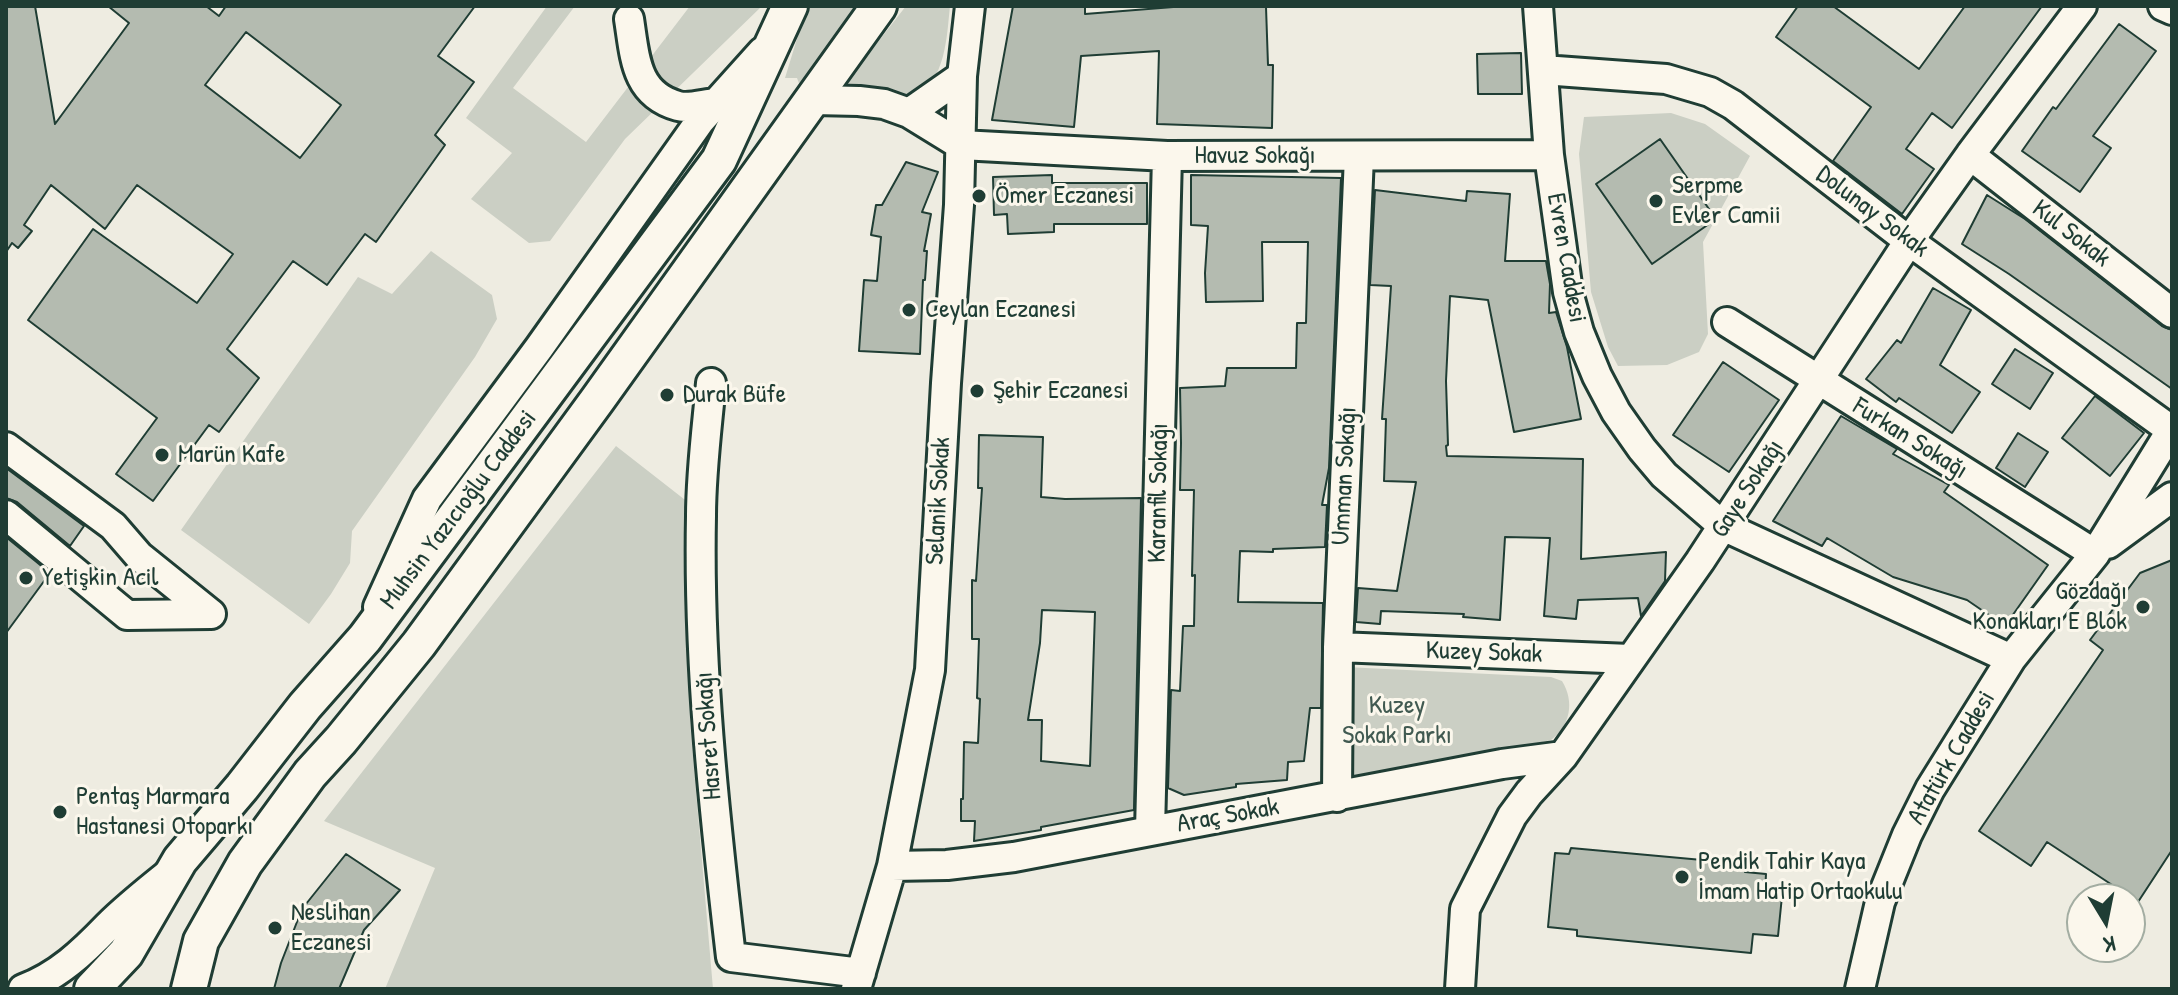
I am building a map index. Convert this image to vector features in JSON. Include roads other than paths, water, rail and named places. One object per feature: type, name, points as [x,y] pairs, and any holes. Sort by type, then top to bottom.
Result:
[{"type":"main road","name":"Muhsin Yazıcıoğlu Caddesi","points":[[92,989],[126,953],[173,871],[305,706],[365,638],[719,160],[790,6]]},
{"type":"main road","name":"Muhsin Yazıcıoğlu Caddesi","points":[[189,989],[201,941],[245,863],[310,774],[419,644],[879,6]]},
{"type":"street","name":"Selanik Sokak","points":[[859,981],[892,866],[930,670],[949,325],[959,205],[962,76],[970,6]]},
{"type":"street","name":"Evren Caddesi","points":[[1538,6],[1549,155],[1568,292],[1579,332],[1597,376],[1616,412],[1642,449],[1664,475],[1723,526],[2011,659]]},
{"type":"street","name":"Gaye Sokağı","points":[[1460,989],[1465,909],[1512,816],[1563,756],[1723,526],[1909,241],[2082,6]]},
{"type":"street","points":[[2163,6],[2172,10]]},
{"type":"street","points":[[629,19],[638,70],[649,91],[679,107],[716,103]]},
{"type":"street","points":[[365,638],[427,499],[700,121],[773,39]]},
{"type":"street","name":"Dolunay Sokak","points":[[1543,70],[1666,79],[1710,92],[1733,105],[1909,241],[2172,429]]},
{"type":"street","points":[[909,113],[962,76]]},
{"type":"street","points":[[814,100],[884,104],[909,113],[961,145]]},
{"type":"street","name":"Havuz Sokağı","points":[[961,145],[1167,156],[1549,155]]},
{"type":"street","name":"Kul Sokak","points":[[1970,155],[2172,313]]},
{"type":"street","name":"Karanfil Sokağı","points":[[1150,830],[1167,156]]},
{"type":"street","name":"Umman Sokağı","points":[[1337,797],[1338,647],[1359,156]]},
{"type":"street","name":"Furkan Sokağı","points":[[1727,322],[2095,554]]},
{"type":"street","name":"Hasret Sokağı","points":[[711,383],[701,514],[702,626],[714,811],[731,957],[859,981]]},
{"type":"street","name":"Atatürk Caddesi","points":[[1860,989],[1880,902],[1907,835],[1930,789],[2011,659],[2095,554],[2172,429]]},
{"type":"street","points":[[6,447],[113,526],[139,556],[211,614],[127,615],[6,515]]},
{"type":"street","name":"Atatürk Caddesi","points":[[2095,554],[2172,497]]},
{"type":"street","name":"Kuzey Sokak","points":[[1338,647],[1630,659]]},
{"type":"street","name":"Araç Sokak","points":[[892,866],[947,865],[1014,857],[1502,764],[1563,756]]},
{"type":"street","points":[[23,989],[73,961],[130,906],[173,871]]},
{"type":"place","name":"Ömer Eczanesi","points":[[979,196]]},
{"type":"place","name":"Serpme Evler Camii","points":[[1656,201]]},
{"type":"place","name":"Ceylan Eczanesi","points":[[909,310]]},
{"type":"place","name":"Şehir Eczanesi","points":[[977,391]]},
{"type":"place","name":"Durak Büfe","points":[[667,395]]},
{"type":"place","name":"Marün Kafe","points":[[162,455]]},
{"type":"place","name":"Yetişkin Acil","points":[[26,578]]},
{"type":"place","name":"Gözdağı Konakları E Blok","points":[[2143,607]]},
{"type":"place","name":"Pentaş Marmara Hastanesi Otoparkı","points":[[60,812]]},
{"type":"place","name":"Pendik Tahir Kaya İmam Hatip Ortaokulu","points":[[1682,877]]},
{"type":"place","name":"Neslihan Eczanesi","points":[[275,928]]},
{"type":"park label","name":"Kuzey Sokak Parkı","points":[[1397,721]]}]
